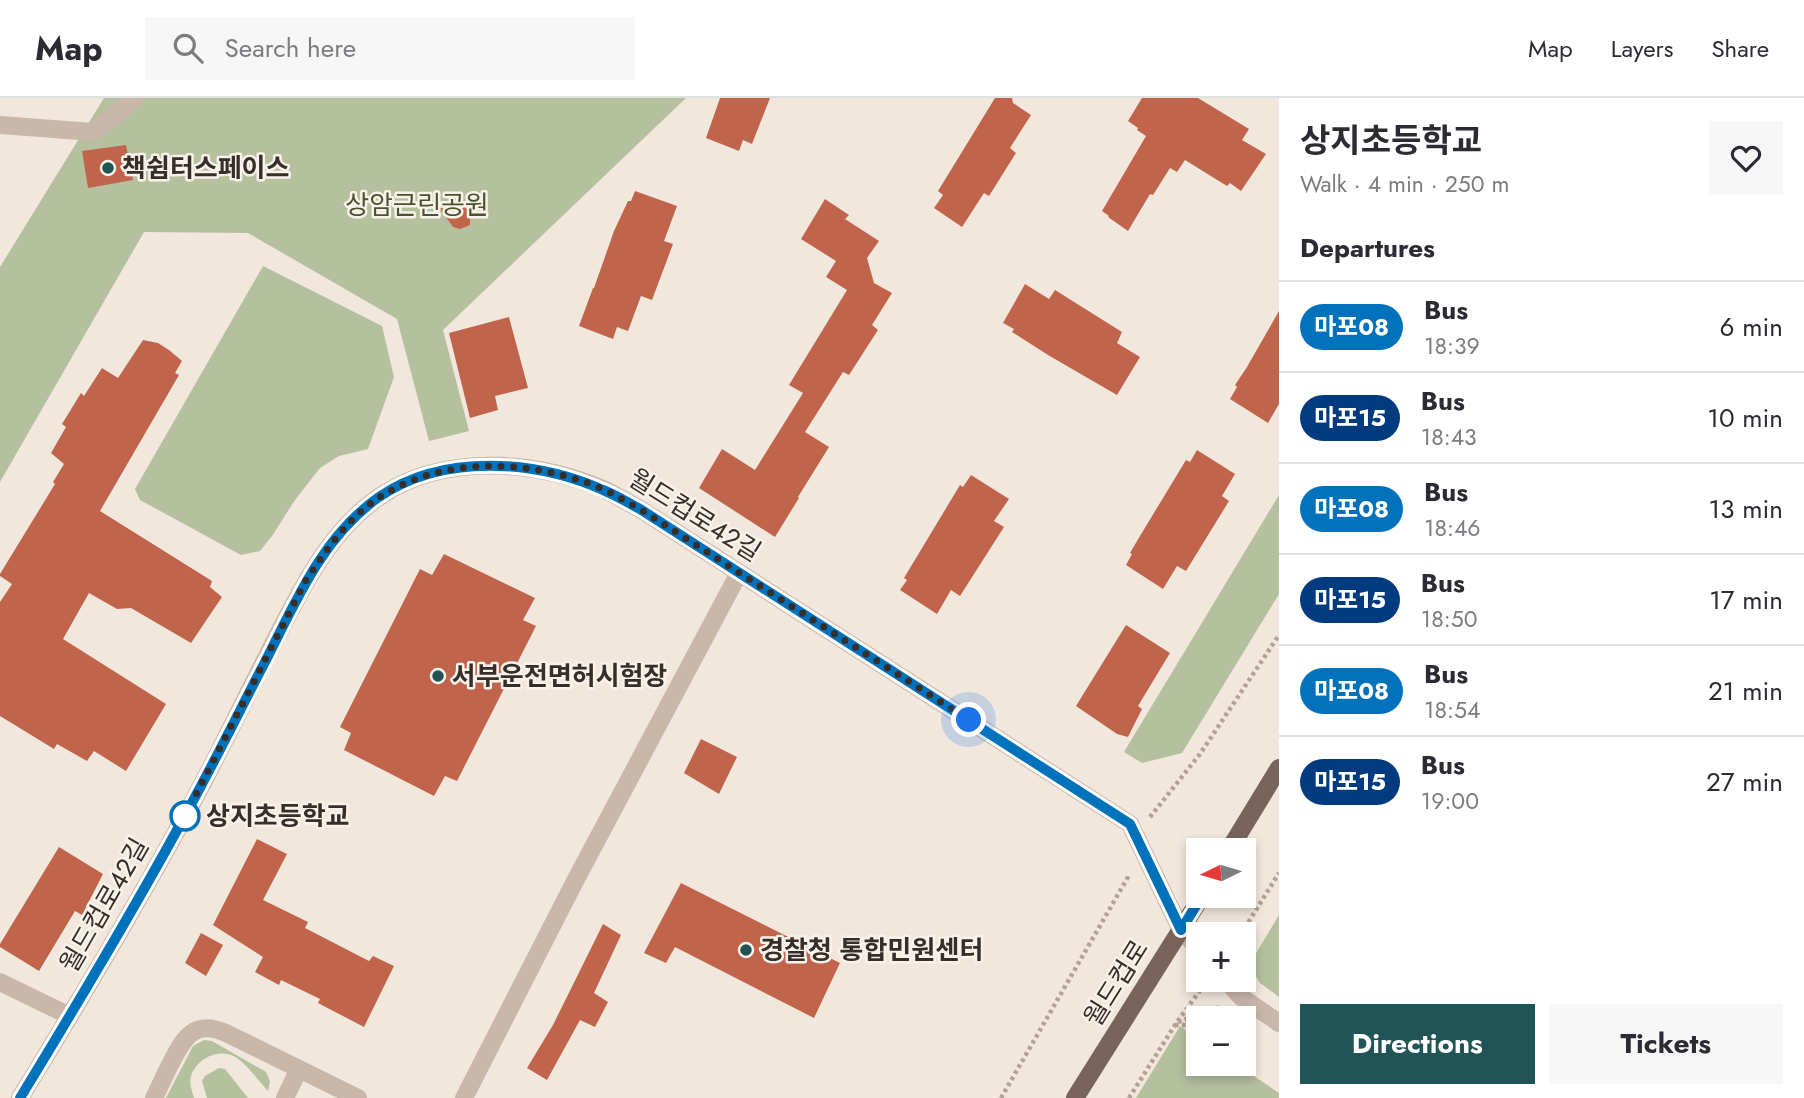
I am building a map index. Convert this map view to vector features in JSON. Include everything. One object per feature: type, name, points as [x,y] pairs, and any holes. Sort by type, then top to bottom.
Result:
[{"type":"main road","points":[[1236,838],[1279,768]]},
{"type":"main road","name":"월드컵로","points":[[1075,1098],[1195,908]]},
{"type":"street","points":[[0,125],[93,132],[136,98]]},
{"type":"street","name":"월드컵로42길","points":[[20,1098],[144,892],[200,789],[305,582],[329,545],[355,517],[380,496],[408,482],[438,472],[468,467],[530,469],[603,489],[640,509],[1130,824],[1186,935]]},
{"type":"street","points":[[464,1098],[574,883],[739,573]]},
{"type":"street","points":[[0,982],[70,1016]]},
{"type":"street","points":[[1231,992],[1235,1002],[1279,1023]]},
{"type":"street","points":[[154,1098],[181,1043],[187,1035],[206,1028],[217,1028],[358,1098]]},
{"type":"street","points":[[285,1098],[299,1069]]},
{"type":"path","points":[[1248,922],[1279,873]]},
{"type":"path","points":[[1129,1098],[1199,992]]},
{"type":"path","points":[[1176,1024],[1235,1002]]},
{"type":"path","points":[[1176,1024],[1186,1024]]},
{"type":"green space","name":"상암근린공원","points":[[104,98],[686,98],[443,330],[469,431],[429,441],[397,319],[248,233],[144,232],[0,482],[0,267]]},
{"type":"green space","points":[[263,266],[382,326],[394,377],[368,449],[339,456],[320,468],[260,551],[241,555],[140,500],[135,489]]},
{"type":"green space","points":[[1279,495],[1279,594],[1182,753],[1142,763],[1124,752]]},
{"type":"green space","points":[[1279,915],[1279,997],[1260,983],[1256,976],[1256,953]]},
{"type":"green space","points":[[1180,1026],[1186,1030],[1186,1076],[1254,1076],[1279,1093],[1279,1098],[1136,1098]]},
{"type":"green space","points":[[204,1040],[212,1041],[266,1072],[270,1081],[268,1091],[237,1058],[217,1054],[204,1059],[194,1070],[190,1082],[194,1098],[166,1098],[193,1046]]},
{"type":"green space","points":[[219,1068],[225,1069],[248,1098],[207,1098],[202,1081],[205,1076]]},
{"type":"building","points":[[720,98],[770,98],[752,144],[743,140],[739,151],[706,138]]},
{"type":"building","points":[[995,98],[1012,98],[1013,103],[1031,115],[1010,148],[1016,153],[989,196],[984,193],[962,227],[934,208],[943,195],[938,191]]},
{"type":"building","points":[[1142,98],[1198,98],[1249,129],[1242,140],[1266,154],[1241,191],[1230,183],[1227,186],[1185,160],[1177,172],[1170,168],[1153,195],[1150,194],[1128,231],[1102,211],[1146,136],[1128,121]]},
{"type":"building","points":[[126,145],[133,180],[88,188],[82,151]]},
{"type":"building","points":[[635,191],[677,206],[664,241],[673,244],[652,300],[641,296],[628,331],[617,327],[613,339],[579,326],[614,231]]},
{"type":"building","points":[[456,197],[470,213],[470,225],[460,229],[453,227],[440,209]]},
{"type":"building","points":[[825,199],[849,215],[845,219],[879,241],[867,258],[874,283],[892,293],[872,325],[878,330],[849,375],[843,372],[805,432],[829,447],[775,537],[699,488],[722,449],[755,470],[803,393],[789,385],[847,290],[826,277],[836,261],[801,239]]},
{"type":"building","points":[[1025,284],[1049,299],[1055,290],[1122,332],[1117,343],[1140,357],[1117,395],[1048,355],[1012,332],[1014,329],[1003,323]]},
{"type":"building","points":[[1279,311],[1279,404],[1268,423],[1230,399],[1237,387],[1235,385]]},
{"type":"building","points":[[509,317],[528,388],[495,396],[498,410],[470,418],[449,333]]},
{"type":"building","points":[[143,340],[158,343],[182,361],[175,373],[179,375],[100,511],[212,581],[210,587],[222,597],[191,643],[131,608],[117,609],[89,593],[63,639],[166,704],[126,771],[94,751],[87,761],[57,744],[54,749],[0,716],[0,602],[12,584],[0,574],[55,484],[53,482],[64,464],[51,453],[66,427],[62,424],[81,393],[84,396],[102,368],[118,378]]},
{"type":"building","points":[[1197,450],[1235,474],[1222,496],[1229,501],[1186,571],[1177,566],[1163,589],[1126,565],[1132,554],[1130,553],[1186,460],[1190,462]]},
{"type":"building","points":[[971,475],[1009,499],[994,521],[1004,527],[960,596],[951,590],[937,614],[900,590],[907,580],[904,578],[960,485],[963,487]]},
{"type":"building","name":"서부운전면허시험장","points":[[444,554],[535,598],[523,620],[536,626],[457,781],[445,776],[434,796],[344,750],[351,733],[340,727],[420,569],[432,575]]},
{"type":"building","points":[[1126,625],[1170,653],[1138,706],[1142,709],[1128,737],[1117,734],[1076,706]]},
{"type":"building","points":[[701,739],[737,757],[719,794],[684,773]]},
{"type":"building","points":[[257,839],[287,854],[263,900],[308,922],[305,928],[369,961],[373,956],[394,966],[364,1027],[318,1003],[320,999],[281,980],[279,985],[255,972],[263,957],[213,925]]},
{"type":"building","points":[[59,847],[103,874],[82,915],[75,911],[39,971],[0,947],[0,944]]},
{"type":"building","name":"경찰청 통합민원센터","points":[[681,883],[840,963],[814,1018],[675,947],[666,963],[644,953]]},
{"type":"building","points":[[603,924],[621,935],[594,993],[608,1002],[595,1027],[580,1020],[547,1080],[527,1068],[553,1025]]},
{"type":"building","points":[[201,933],[223,945],[206,976],[185,963]]},
{"type":"bus line","name":"마포08","points":[[20,1098],[144,892],[200,789],[305,582],[329,545],[355,517],[380,496],[408,482],[438,472],[468,467],[500,466],[563,476],[603,489],[640,509],[1130,824],[1181,930],[1195,908]]},
{"type":"place","name":"책쉼터스페이스","points":[[108,168]]},
{"type":"place","name":"서부운전면허시험장","points":[[438,676]]},
{"type":"place","name":"상지초등학교","points":[[185,816]]},
{"type":"place","name":"경찰청 통합민원센터","points":[[746,950]]},
{"type":"route","points":[[185,816],[305,582],[329,545],[355,517],[380,496],[408,482],[438,472],[468,467],[530,469],[603,489],[640,509],[969,720]]}]
